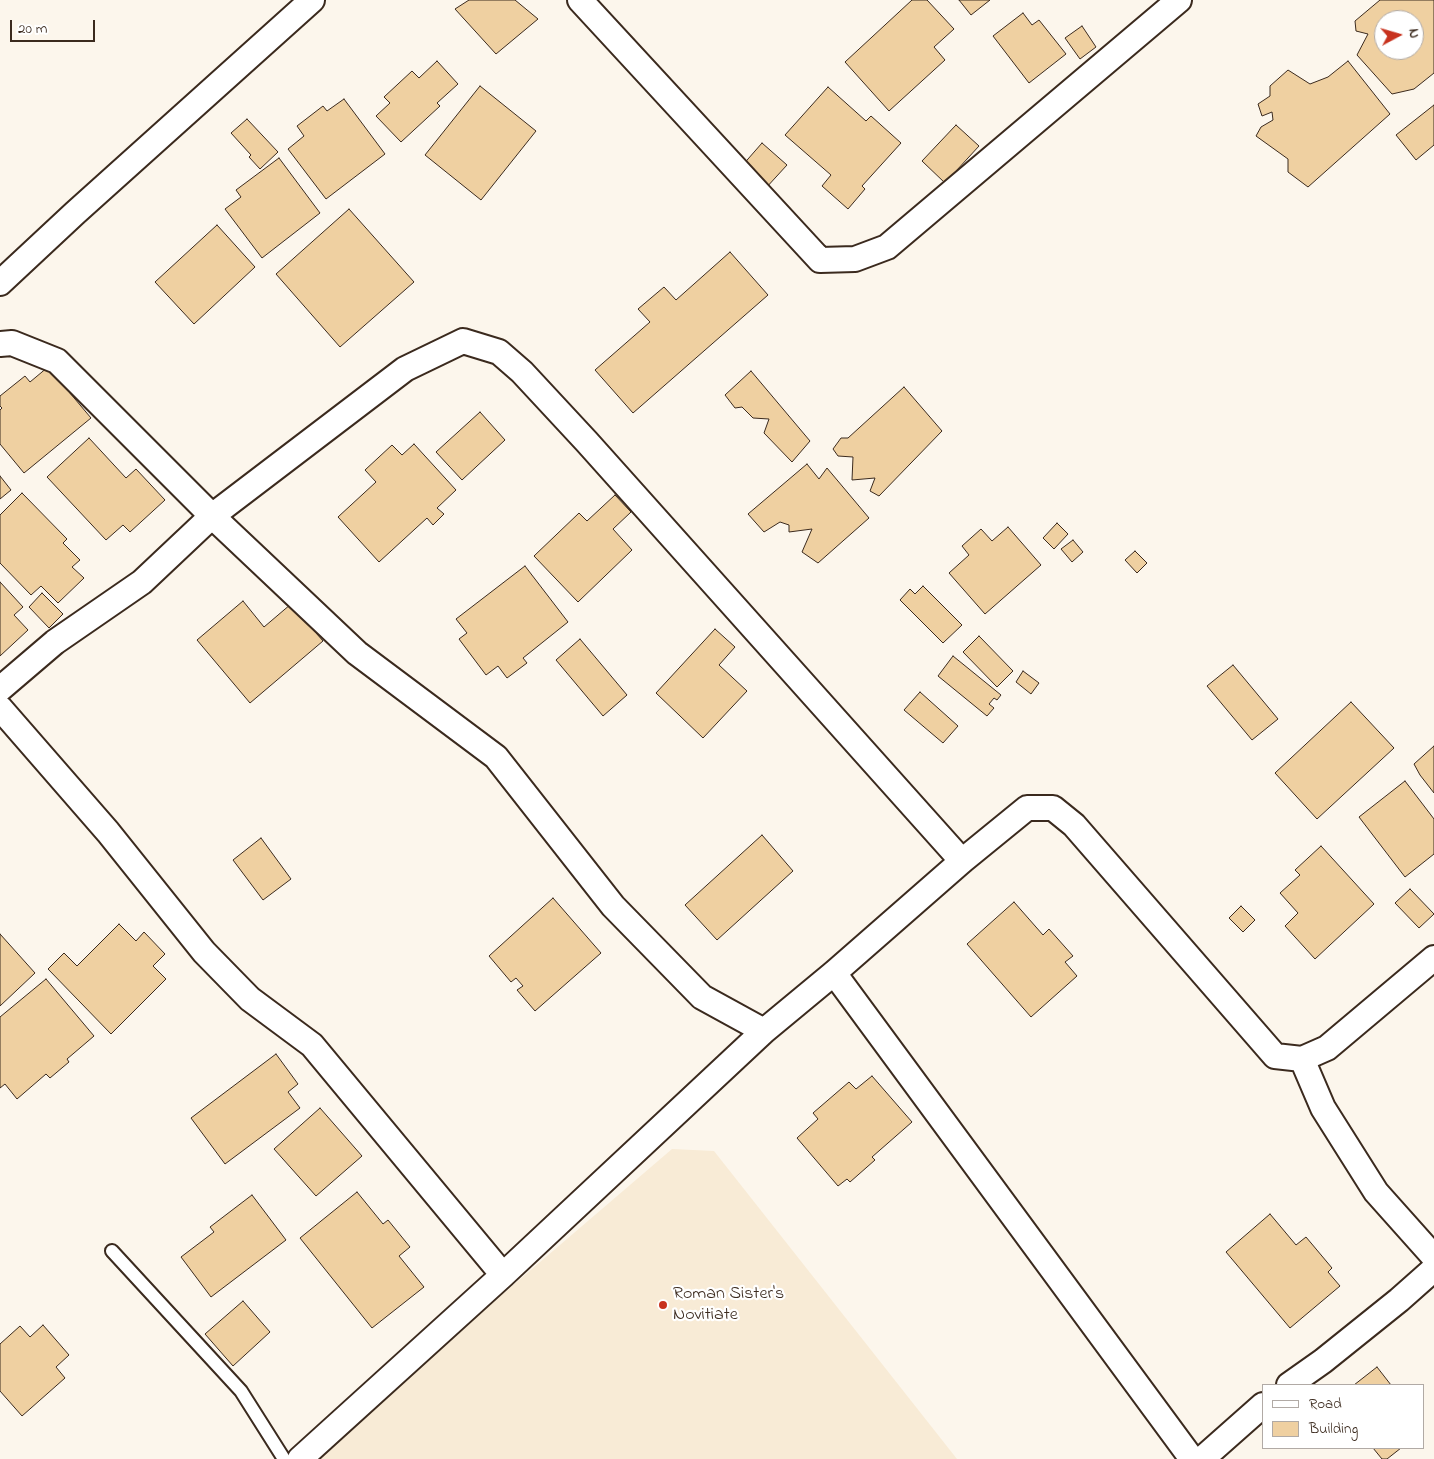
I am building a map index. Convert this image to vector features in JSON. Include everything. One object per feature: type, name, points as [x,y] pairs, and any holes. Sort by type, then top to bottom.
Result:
[{"type":"street","points":[[0,283],[312,0]]},
{"type":"street","points":[[580,0],[820,260],[855,260],[887,247],[1179,0]]},
{"type":"street","points":[[0,689],[55,642],[142,582],[212,516],[405,369],[463,341],[499,352],[522,372],[962,861]]},
{"type":"street","points":[[0,344],[12,343],[56,361],[212,516],[357,653],[496,757],[613,906],[702,996],[764,1031]]},
{"type":"street","points":[[0,708],[108,832],[204,952],[250,999],[312,1045],[503,1275]]},
{"type":"street","points":[[300,1459],[503,1275],[764,1031],[834,973],[962,861],[1027,808],[1054,808],[1074,825],[1275,1056],[1302,1058],[1327,1048],[1434,958]]},
{"type":"street","points":[[834,973],[1192,1459]]},
{"type":"street","points":[[1302,1058],[1323,1108],[1376,1192],[1434,1257]]},
{"type":"street","points":[[1290,1384],[1323,1361],[1391,1306],[1434,1268]]},
{"type":"street","points":[[1202,1459],[1262,1406]]},
{"type":"lane","points":[[112,1251],[241,1391],[284,1459]]},
{"type":"shaded area","name":"Roman Sister's Novitiate","points":[[672,1149],[714,1151],[957,1459],[310,1459]]},
{"type":"building","points":[[469,0],[515,0],[538,19],[496,54],[455,9]]},
{"type":"building","points":[[912,0],[927,0],[954,29],[934,47],[945,60],[889,111],[845,62]]},
{"type":"building","points":[[959,0],[990,0],[971,15]]},
{"type":"building","points":[[1380,0],[1434,0],[1434,73],[1414,89],[1392,94],[1357,55],[1368,34],[1356,31],[1355,21]]},
{"type":"building","points":[[1023,13],[1032,25],[1039,20],[1066,54],[1029,83],[993,36]]},
{"type":"building","points":[[1082,26],[1096,47],[1080,59],[1065,38]]},
{"type":"building","points":[[437,61],[458,84],[437,103],[440,106],[401,142],[376,116],[390,103],[384,97],[412,71],[419,78]]},
{"type":"building","points":[[1348,61],[1390,114],[1308,187],[1288,172],[1288,159],[1256,136],[1261,127],[1273,120],[1272,112],[1262,116],[1258,104],[1270,96],[1270,86],[1288,70],[1310,84],[1328,77]]},
{"type":"building","points":[[480,86],[536,131],[481,200],[425,155]]},
{"type":"building","points":[[828,87],[866,121],[871,116],[901,143],[862,186],[865,189],[848,209],[822,186],[831,175],[785,135]]},
{"type":"building","points":[[344,99],[385,154],[326,199],[288,149],[304,136],[297,126],[323,106],[327,111]]},
{"type":"building","points":[[1434,105],[1434,145],[1416,160],[1396,135]]},
{"type":"building","points":[[247,119],[278,152],[260,169],[249,157],[251,155],[231,133]]},
{"type":"building","points":[[956,125],[979,146],[945,183],[922,161]]},
{"type":"building","points":[[762,143],[787,165],[765,189],[741,167]]},
{"type":"building","points":[[279,158],[320,213],[262,258],[225,209],[241,197],[236,190]]},
{"type":"building","points":[[349,209],[414,282],[340,347],[276,274]]},
{"type":"building","points":[[217,225],[255,267],[194,324],[155,282]]},
{"type":"building","points":[[730,252],[768,295],[633,413],[595,370],[650,322],[638,309],[664,287],[676,300]]},
{"type":"building","points":[[48,367],[91,418],[24,473],[0,444],[0,410],[2,408],[0,406],[0,396],[25,376],[30,382]]},
{"type":"building","points":[[751,371],[810,441],[792,462],[764,433],[769,419],[753,418],[742,407],[735,408],[725,395]]},
{"type":"building","points":[[904,387],[942,431],[879,496],[870,491],[875,478],[852,480],[853,457],[838,456],[833,449],[841,438],[848,438]]},
{"type":"building","points":[[480,412],[505,440],[462,480],[436,452]]},
{"type":"building","points":[[89,438],[126,478],[136,469],[165,500],[130,532],[123,525],[106,540],[47,477]]},
{"type":"building","points":[[414,444],[456,490],[437,508],[444,514],[433,525],[427,518],[379,562],[338,517],[376,482],[365,470],[392,445],[402,455]]},
{"type":"building","points":[[807,464],[819,479],[827,468],[869,518],[818,563],[802,552],[812,529],[789,532],[789,525],[780,522],[764,532],[748,514]]},
{"type":"building","points":[[0,476],[11,490],[0,499]]},
{"type":"building","points":[[22,493],[67,539],[63,543],[80,560],[72,567],[84,578],[58,603],[41,586],[31,595],[0,563],[0,515]]},
{"type":"building","points":[[615,495],[631,512],[613,529],[632,550],[578,602],[534,556],[579,513],[587,521]]},
{"type":"building","points":[[1057,523],[1068,534],[1054,549],[1043,538]]},
{"type":"building","points":[[1008,527],[1041,565],[985,614],[949,573],[969,555],[962,546],[981,529],[992,541]]},
{"type":"building","points":[[1073,540],[1083,552],[1072,562],[1061,549]]},
{"type":"building","points":[[1135,551],[1147,563],[1137,573],[1125,560]]},
{"type":"building","points":[[525,566],[568,622],[523,658],[527,663],[507,678],[498,666],[486,675],[459,639],[467,633],[456,619]]},
{"type":"building","points":[[0,582],[23,607],[14,615],[28,630],[0,656]]},
{"type":"building","points":[[923,586],[962,625],[943,643],[900,600],[910,589],[915,594]]},
{"type":"building","points":[[42,593],[63,614],[49,628],[29,607]]},
{"type":"building","points":[[243,601],[264,627],[291,604],[323,641],[250,703],[197,640]]},
{"type":"building","points":[[715,629],[735,647],[719,665],[747,691],[703,738],[656,693]]},
{"type":"building","points":[[979,636],[1013,671],[997,687],[963,652]]},
{"type":"building","points":[[580,639],[627,695],[603,716],[556,660]]},
{"type":"building","points":[[953,656],[1001,695],[997,700],[994,698],[989,704],[994,708],[987,716],[938,676]]},
{"type":"building","points":[[1233,665],[1278,719],[1252,740],[1207,686]]},
{"type":"building","points":[[1023,671],[1039,683],[1031,694],[1016,682]]},
{"type":"building","points":[[920,692],[958,726],[943,743],[904,710]]},
{"type":"building","points":[[1351,702],[1394,748],[1317,819],[1275,773]]},
{"type":"building","points":[[1434,746],[1434,793],[1414,764]]},
{"type":"building","points":[[1405,781],[1434,819],[1434,854],[1405,877],[1359,817]]},
{"type":"building","points":[[762,835],[793,871],[717,940],[685,905]]},
{"type":"building","points":[[261,838],[291,879],[263,900],[233,860]]},
{"type":"building","points":[[1321,846],[1374,904],[1315,959],[1285,926],[1298,913],[1280,893],[1300,875],[1295,870]]},
{"type":"building","points":[[1410,889],[1434,914],[1419,928],[1395,903]]},
{"type":"building","points":[[553,898],[601,953],[535,1011],[517,990],[523,986],[516,978],[511,982],[489,956]]},
{"type":"building","points":[[1014,902],[1043,935],[1049,929],[1073,956],[1065,962],[1077,976],[1031,1017],[967,944]]},
{"type":"building","points":[[1241,906],[1255,920],[1243,932],[1229,918]]},
{"type":"building","points":[[119,924],[136,941],[144,932],[165,954],[153,966],[166,979],[111,1034],[48,969],[64,953],[77,966]]},
{"type":"building","points":[[0,934],[35,973],[0,1006]]},
{"type":"building","points":[[46,979],[94,1036],[67,1059],[69,1062],[50,1078],[46,1074],[17,1099],[5,1084],[0,1088],[0,1017]]},
{"type":"building","points":[[276,1054],[298,1084],[288,1092],[300,1108],[225,1164],[191,1118]]},
{"type":"building","points":[[872,1076],[912,1122],[872,1157],[875,1160],[850,1182],[847,1179],[838,1186],[797,1138],[818,1119],[813,1113],[849,1082],[856,1089]]},
{"type":"building","points":[[320,1108],[362,1156],[316,1196],[274,1149]]},
{"type":"building","points":[[357,1192],[383,1224],[388,1220],[410,1247],[399,1256],[424,1287],[372,1328],[300,1238]]},
{"type":"building","points":[[252,1195],[286,1240],[211,1297],[181,1257],[214,1232],[210,1227]]},
{"type":"building","points":[[1270,1214],[1296,1245],[1306,1237],[1332,1268],[1328,1272],[1340,1286],[1290,1328],[1226,1252]]},
{"type":"building","points":[[243,1301],[270,1332],[233,1366],[205,1334]]},
{"type":"building","points":[[43,1325],[69,1355],[56,1367],[65,1378],[22,1416],[0,1391],[0,1344],[20,1326],[30,1337]]},
{"type":"building","points":[[1377,1367],[1390,1384],[1355,1384]]},
{"type":"building","points":[[1374,1449],[1400,1449],[1387,1459],[1382,1459]]},
{"type":"place","name":"Roman Sister's Novitiate","points":[[663,1305]]}]
